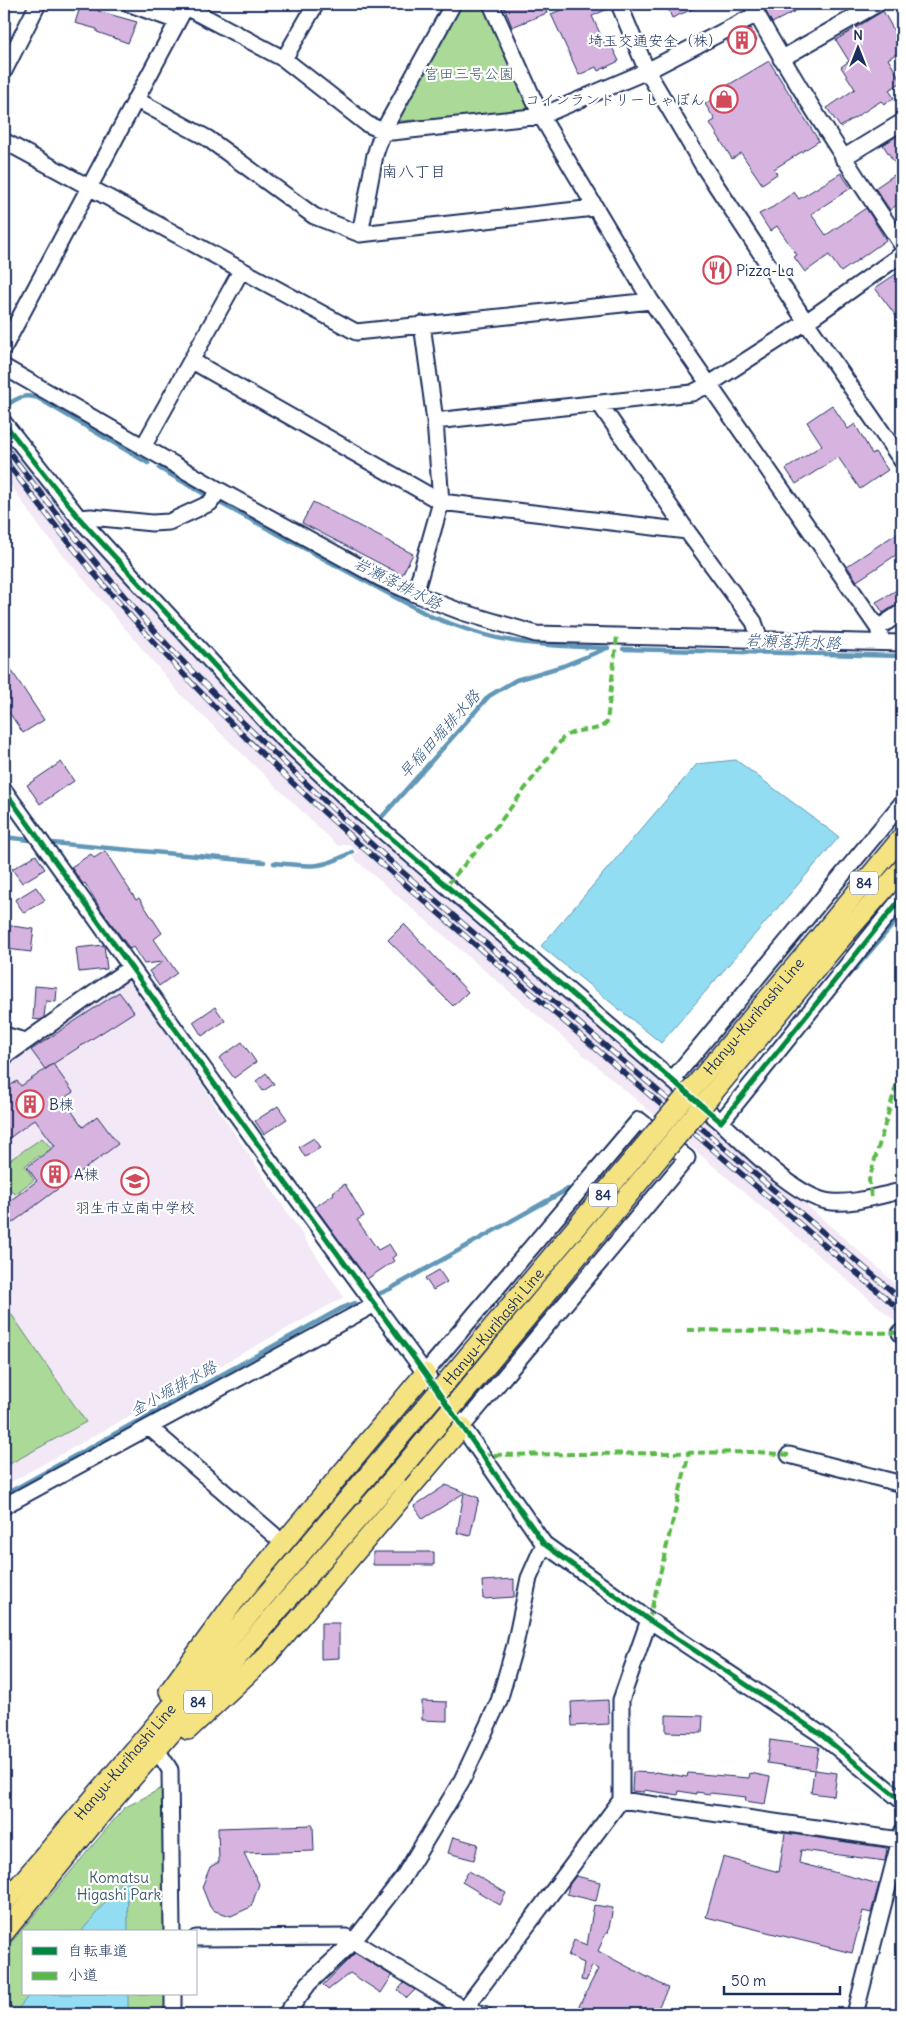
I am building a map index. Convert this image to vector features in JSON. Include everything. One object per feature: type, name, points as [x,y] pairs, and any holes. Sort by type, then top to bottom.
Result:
[{"type":"main road","name":"Hanyu-Kurihashi Line","points":[[4,1903],[98,1805],[397,1474],[833,935],[902,837]]},
{"type":"main road","name":"Hanyu-Kurihashi Line","points":[[4,1932],[98,1805],[380,1461],[833,935],[902,869]]},
{"type":"main road","points":[[98,1805],[234,1602],[425,1373]]},
{"type":"main road","points":[[98,1805],[160,1756],[268,1655],[462,1427]]},
{"type":"street","points":[[4,71],[38,4]]},
{"type":"street","points":[[130,4],[177,21]]},
{"type":"street","points":[[284,59],[316,4]]},
{"type":"street","points":[[360,234],[375,155],[383,131],[453,4]]},
{"type":"street","points":[[491,4],[541,116],[651,301],[880,635]]},
{"type":"street","points":[[619,4],[647,71],[702,164],[806,322],[902,461]]},
{"type":"street","points":[[781,59],[877,4]]},
{"type":"street","points":[[4,347],[186,5],[284,59],[367,124],[383,131],[401,132],[541,116],[647,71],[754,9],[781,59],[843,158],[902,245]]},
{"type":"street","points":[[135,99],[207,138],[314,216],[360,234],[594,208]]},
{"type":"street","points":[[843,158],[902,122]]},
{"type":"street","points":[[4,142],[356,332],[651,301]]},
{"type":"street","points":[[435,421],[692,393],[708,385],[806,322],[902,254]]},
{"type":"street","points":[[144,447],[241,271]]},
{"type":"street","points":[[415,594],[441,502],[435,421],[422,324]]},
{"type":"street","points":[[192,361],[441,502],[687,531]]},
{"type":"street","points":[[4,367],[219,490],[380,578],[462,612],[536,634],[760,640],[880,635],[902,643]]},
{"type":"street","points":[[598,403],[687,531],[754,622],[760,640]]},
{"type":"street","points":[[4,423],[79,518],[273,729],[355,807],[721,1122],[794,1188],[818,1200],[832,1202],[846,1202],[898,1192],[902,1194]]},
{"type":"street","points":[[79,518],[91,517],[152,523],[169,522],[210,503],[219,490]]},
{"type":"street","points":[[880,635],[902,612]]},
{"type":"street","points":[[4,790],[425,1373],[544,1544],[649,1620],[819,1733],[902,1801]]},
{"type":"street","points":[[672,1080],[902,803]]},
{"type":"street","points":[[721,1122],[902,897]]},
{"type":"street","points":[[4,1057],[131,967]]},
{"type":"street","points":[[4,1034],[25,1041]]},
{"type":"street","points":[[425,1373],[639,1120],[687,1158],[462,1427]]},
{"type":"street","points":[[4,1506],[375,1304]]},
{"type":"street","points":[[149,1427],[274,1535]]},
{"type":"street","points":[[788,1455],[902,1484]]},
{"type":"street","points":[[286,2014],[309,1983],[353,1942],[404,1876],[466,1771],[499,1702],[515,1646],[529,1578],[544,1544]]},
{"type":"street","points":[[462,2012],[622,1800],[621,1700],[649,1620]]},
{"type":"street","points":[[160,1756],[170,1770],[172,1930]]},
{"type":"street","points":[[622,1800],[901,1835],[854,2014]]},
{"type":"street","points":[[198,1938],[346,1936],[462,2012],[484,2014]]},
{"type":"street","points":[[173,1996],[173,2014]]},
{"type":"shaded area","points":[[4,429],[367,826],[363,831],[370,837],[376,832],[719,1128],[902,1289],[902,1327],[352,857],[358,852],[348,844],[338,846],[181,695],[42,530],[4,476]]},
{"type":"shaded area","name":"羽生市立南中学校","points":[[130,977],[344,1297],[4,1486],[4,1065]]},
{"type":"green space","name":"宮田三号公園","points":[[458,4],[485,4],[533,112],[401,121],[397,114]]},
{"type":"green space","points":[[42,1138],[57,1154],[46,1161],[38,1156],[25,1166],[34,1180],[15,1194],[4,1183],[4,1164]]},
{"type":"green space","points":[[7,1308],[86,1422],[4,1467],[4,1310]]},
{"type":"green space","name":"Komatsu Higashi Park","points":[[164,1787],[165,1930],[22,1930],[22,1996],[166,1996],[166,2014],[4,2014],[4,1951],[124,1808]]},
{"type":"water","points":[[736,760],[839,837],[661,1043],[541,946],[697,764]]},
{"type":"water","points":[[127,1875],[128,1930],[83,1930]]},
{"type":"water","points":[[28,1996],[128,1996],[128,2014],[14,2014]]},
{"type":"building","points":[[81,4],[99,7],[98,11],[137,22],[128,43],[97,32],[97,29],[75,23]]},
{"type":"building","points":[[503,4],[543,4],[547,13],[512,27]]},
{"type":"building","points":[[576,4],[610,4],[610,8],[592,16],[607,49],[612,47],[619,61],[598,71],[596,67],[579,75],[551,14]]},
{"type":"building","points":[[666,4],[704,4],[672,18]]},
{"type":"building","points":[[762,4],[809,4],[772,23]]},
{"type":"building","points":[[883,11],[902,45],[902,50],[888,59],[902,82],[889,90],[894,98],[884,104],[881,101],[840,127],[827,108],[855,89],[841,67],[849,61],[836,40]]},
{"type":"building","name":"埼玉交通安全（株）","points":[[751,28],[757,40],[733,52],[727,41]]},
{"type":"building","points":[[769,61],[819,141],[774,169],[777,174],[762,184],[741,153],[732,159],[710,123],[715,120],[705,104],[720,94],[718,91]]},
{"type":"building","points":[[902,133],[902,201],[890,210],[875,188],[900,171],[883,145]]},
{"type":"building","points":[[841,173],[851,188],[811,214],[826,235],[866,208],[886,240],[841,272],[829,255],[805,272],[794,257],[797,255],[777,226],[770,231],[759,214],[773,207],[794,192],[799,199]]},
{"type":"building","points":[[902,270],[902,324],[875,288]]},
{"type":"building","points":[[832,405],[848,429],[855,424],[872,454],[875,452],[888,470],[860,489],[838,457],[796,484],[786,469],[822,445],[807,422]]},
{"type":"building","points":[[313,502],[413,554],[402,575],[302,523]]},
{"type":"building","points":[[902,530],[902,551],[857,581],[847,566]]},
{"type":"building","points":[[902,587],[902,601],[883,613],[876,602]]},
{"type":"building","points":[[4,659],[44,720],[23,733],[4,705]]},
{"type":"building","points":[[61,762],[74,781],[40,804],[27,785]]},
{"type":"building","points":[[105,851],[136,900],[139,898],[162,933],[154,939],[177,973],[159,986],[149,971],[163,962],[144,964],[133,947],[130,949],[100,908],[85,883],[83,884],[71,867],[91,854],[94,858]]},
{"type":"building","points":[[36,855],[45,869],[22,883],[12,869]]},
{"type":"building","points":[[36,887],[45,900],[24,913],[15,900]]},
{"type":"building","points":[[404,924],[468,992],[453,1006],[388,940]]},
{"type":"building","points":[[4,925],[34,929],[31,952],[7,949],[8,942],[4,942]]},
{"type":"building","points":[[104,945],[107,969],[79,972],[76,948]]},
{"type":"building","points":[[35,986],[57,988],[56,1002],[46,1001],[44,1017],[41,1020],[33,1019]]},
{"type":"building","points":[[119,992],[134,1012],[45,1069],[31,1050]]},
{"type":"building","points":[[215,1007],[225,1021],[202,1036],[193,1022]]},
{"type":"building","points":[[242,1042],[256,1062],[234,1078],[219,1058]]},
{"type":"building","name":"A棟","points":[[53,1064],[73,1092],[63,1099],[83,1127],[97,1116],[118,1144],[4,1229],[4,1205],[37,1181],[27,1167],[55,1146],[35,1119],[4,1142],[4,1101],[9,1098],[4,1090],[17,1081],[21,1086]]},
{"type":"building","points":[[266,1073],[274,1084],[263,1091],[256,1081]]},
{"type":"building","points":[[278,1106],[287,1119],[264,1134],[255,1121]]},
{"type":"building","points":[[314,1138],[320,1148],[305,1157],[299,1147]]},
{"type":"building","points":[[345,1184],[364,1216],[357,1220],[378,1250],[389,1244],[396,1255],[392,1258],[394,1261],[367,1279],[315,1207]]},
{"type":"building","points":[[439,1270],[447,1282],[433,1290],[425,1278]]},
{"type":"building","points":[[446,1485],[479,1498],[470,1536],[457,1533],[464,1493],[423,1519],[414,1506]]},
{"type":"building","points":[[373,1552],[434,1552],[434,1565],[373,1565]]},
{"type":"building","points":[[514,1579],[514,1597],[483,1599],[482,1581]]},
{"type":"building","points":[[321,1623],[339,1623],[339,1658],[321,1659]]},
{"type":"building","points":[[608,1700],[609,1724],[572,1726],[571,1702]]},
{"type":"building","points":[[422,1701],[447,1702],[447,1721],[422,1720]]},
{"type":"building","points":[[666,1715],[703,1716],[702,1733],[666,1732]]},
{"type":"building","points":[[770,1740],[819,1747],[815,1770],[837,1773],[834,1796],[811,1793],[814,1770],[767,1763]]},
{"type":"building","points":[[633,1772],[655,1772],[687,1777],[688,1773],[749,1778],[750,1773],[770,1777],[765,1804],[745,1801],[746,1797],[710,1793],[696,1792],[696,1794],[679,1791],[678,1795],[644,1790],[644,1792],[632,1791]]},
{"type":"building","points":[[313,1825],[314,1851],[244,1853],[259,1884],[251,1907],[231,1916],[215,1911],[210,1907],[202,1887],[210,1867],[219,1862],[218,1828]]},
{"type":"building","points":[[785,1833],[887,1848],[885,1861],[801,1850],[799,1863],[879,1884],[871,1913],[863,1911],[852,1953],[706,1917],[723,1857],[779,1872]]},
{"type":"building","points":[[453,1837],[478,1844],[474,1860],[448,1853]]},
{"type":"building","points":[[469,1871],[506,1893],[500,1905],[462,1882]]},
{"type":"building","points":[[576,1876],[600,1882],[596,1901],[567,1894],[569,1885]]},
{"type":"building","points":[[594,1905],[613,1908],[608,1933],[606,1933],[598,1951],[668,1988],[655,2014],[575,2014],[598,1969],[592,1966],[586,1981],[581,1980],[584,1963],[568,1956],[574,1940],[587,1945]]},
{"type":"building","points":[[355,1953],[392,1976],[381,1993],[350,1973],[328,1990],[323,1985]]},
{"type":"building","points":[[404,1983],[415,1990],[407,1998],[398,1990]]},
{"type":"waterway","name":"岩瀬落排水路","points":[[4,407],[16,399],[28,396],[38,398],[148,463]]},
{"type":"waterway","name":"岩瀬落排水路","points":[[159,468],[208,496]]},
{"type":"waterway","name":"岩瀬落排水路","points":[[220,503],[432,617],[492,637],[525,643],[608,648]]},
{"type":"waterway","name":"早稲田堀排水路","points":[[381,818],[489,696],[516,680],[563,666],[605,649]]},
{"type":"waterway","name":"岩瀬落排水路","points":[[623,649],[902,656]]},
{"type":"waterway","name":"早稲田堀排水路","points":[[4,837],[30,840]]},
{"type":"waterway","name":"早稲田堀排水路","points":[[52,843],[264,862]]},
{"type":"waterway","name":"早稲田堀排水路","points":[[274,863],[296,865],[322,864],[352,852]]},
{"type":"waterway","name":"金小堀排水路","points":[[854,970],[902,914]]},
{"type":"waterway","name":"金小堀排水路","points":[[376,1295],[390,1289],[568,1189]]},
{"type":"waterway","name":"金小堀排水路","points":[[4,1495],[342,1308],[355,1303]]},
{"type":"railway","points":[[4,445],[85,550],[128,601],[199,678],[283,761],[398,868],[902,1300]]},
{"type":"railway","points":[[4,459],[103,584],[171,661],[242,735],[393,874],[902,1312]]},
{"type":"marked path","points":[[447,885],[497,826],[563,738],[575,732],[597,728],[607,722],[617,636]]},
{"type":"marked path","points":[[871,1197],[869,1180],[902,1065]]},
{"type":"marked path","points":[[687,1330],[900,1333]]},
{"type":"marked path","points":[[482,1456],[757,1452],[789,1455]]},
{"type":"marked path","points":[[649,1620],[689,1453]]},
{"type":"cycle path","points":[[4,423],[79,518],[273,729],[362,813],[721,1122],[902,897]]},
{"type":"cycle path","points":[[4,790],[269,1160],[425,1373],[544,1544],[649,1620],[819,1733],[902,1801]]},
{"type":"place","name":"埼玉交通安全（株）","points":[[742,40]]},
{"type":"place","name":"コインランドリーしゃぼん","points":[[724,99]]},
{"type":"place","name":"Pizza-La","points":[[717,270]]},
{"type":"place","name":"B棟","points":[[30,1104]]},
{"type":"place","name":"A棟","points":[[55,1174]]},
{"type":"place","name":"羽生市立南中学校","points":[[135,1181]]},
{"type":"district","name":"南八丁目","points":[[414,171]]}]
